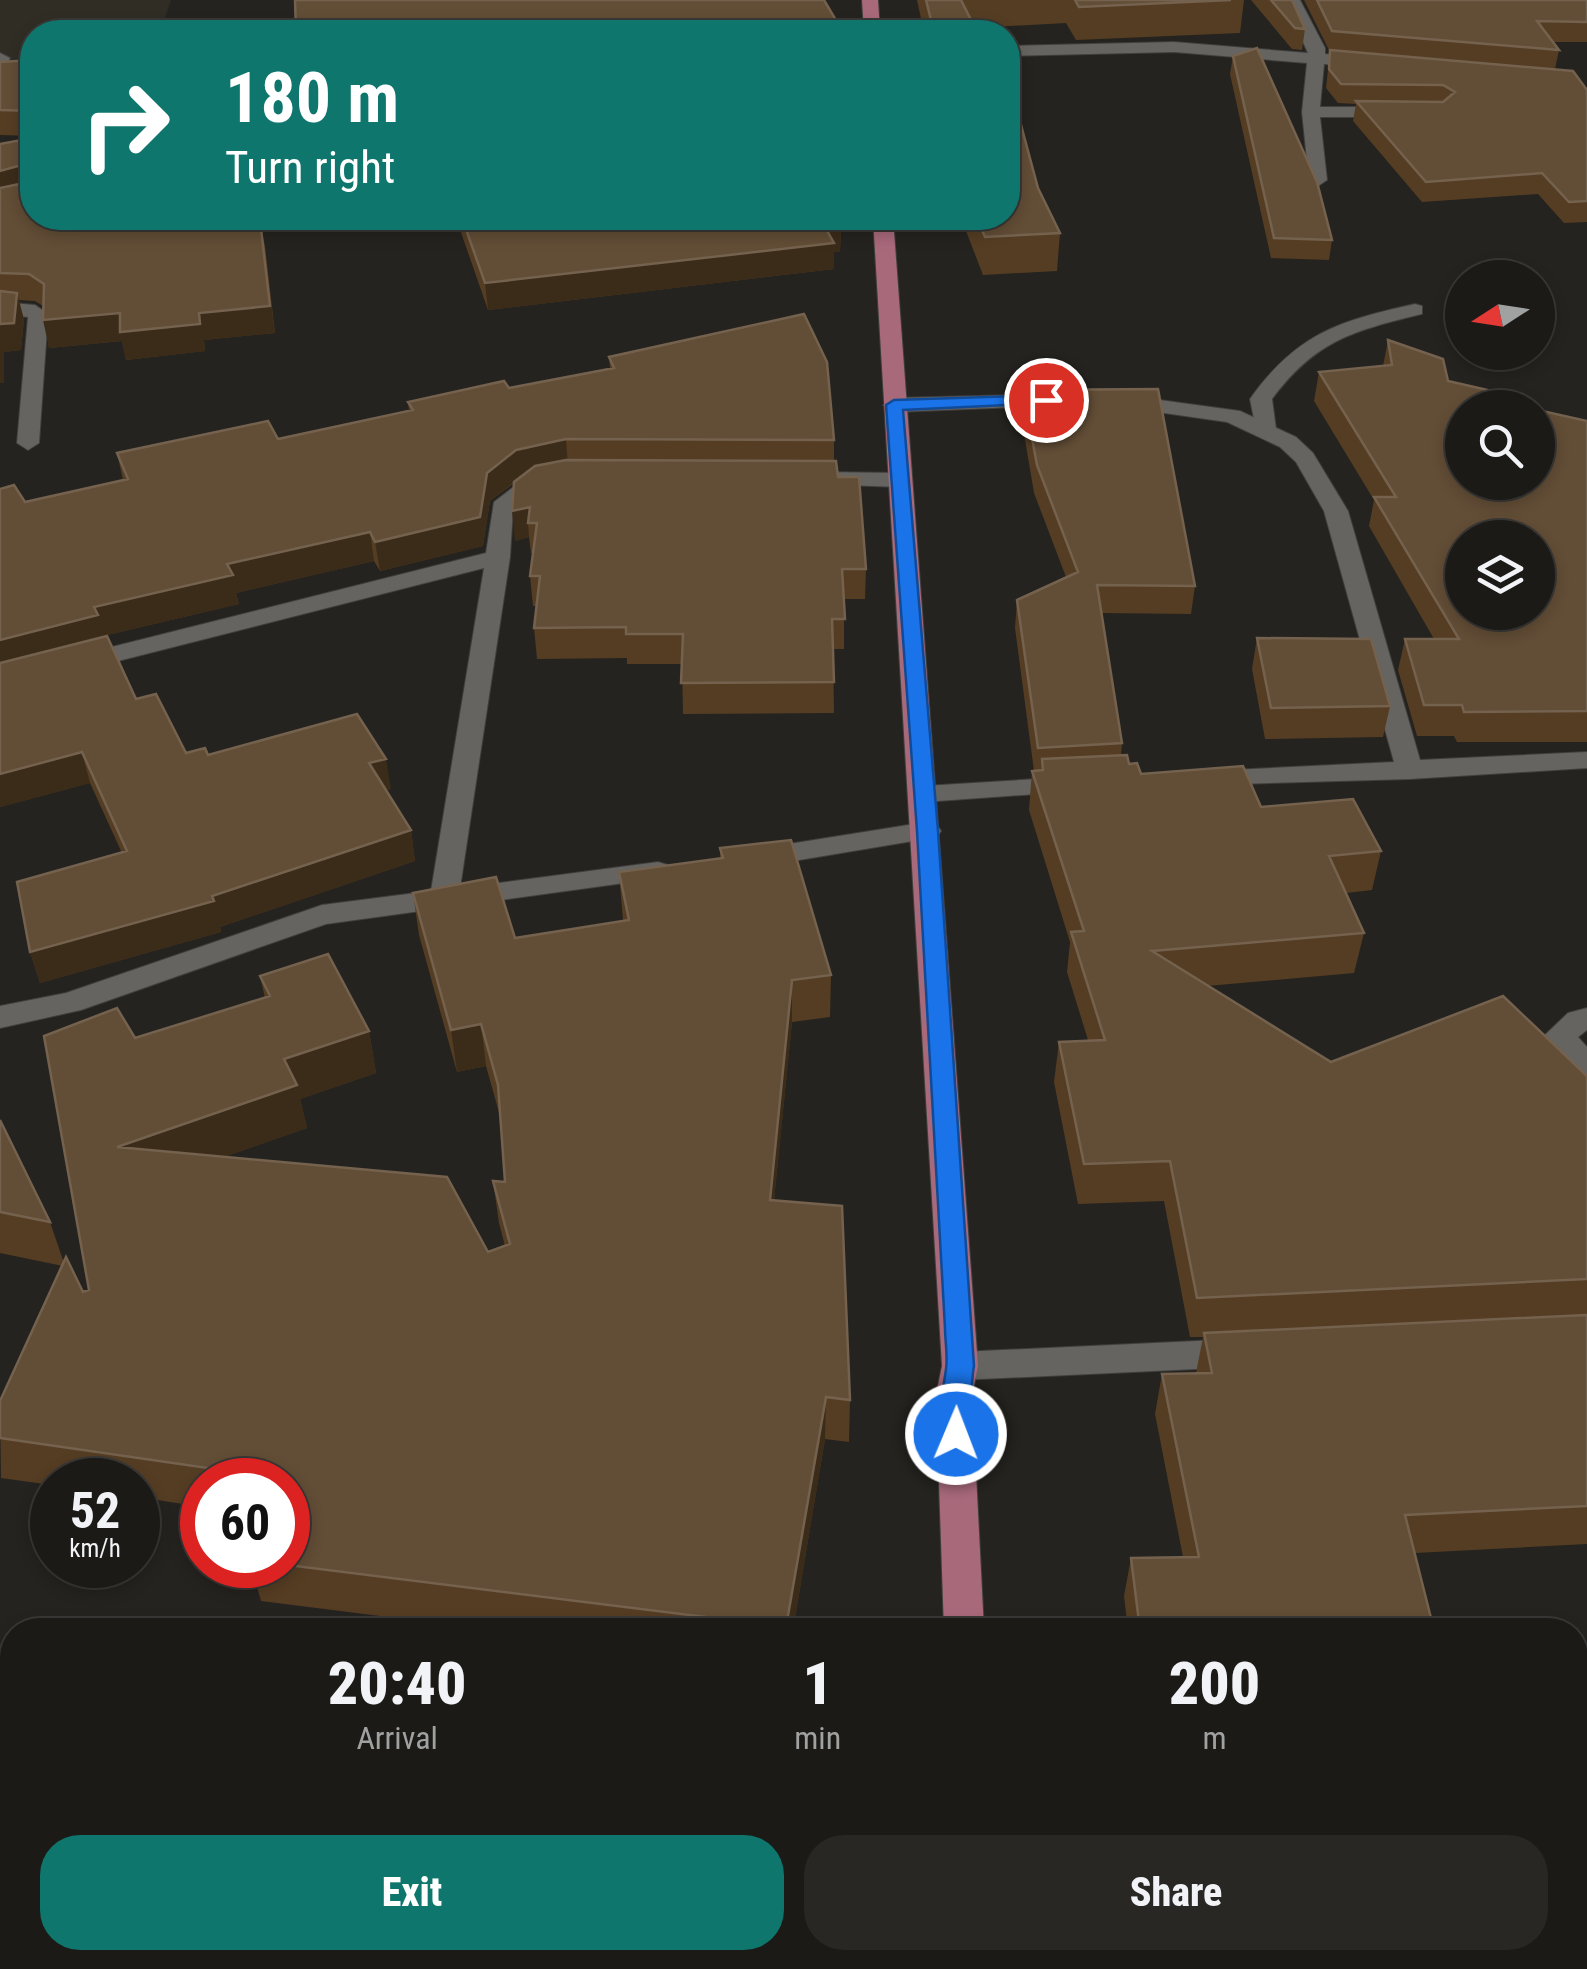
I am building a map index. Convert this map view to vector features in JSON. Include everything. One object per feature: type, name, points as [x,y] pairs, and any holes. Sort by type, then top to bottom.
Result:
[{"type":"main road","points":[[884,230],[960,1366],[954,1396],[963,1618]]},
{"type":"street","points":[[1292,0],[1317,48],[1311,112],[1318,180]]},
{"type":"street","points":[[1020,51],[1174,47],[1390,65]]},
{"type":"street","points":[[1311,112],[1421,112]]},
{"type":"street","points":[[0,308],[28,308],[38,314],[28,443]]},
{"type":"street","points":[[1265,429],[1262,399],[1284,366],[1334,329],[1415,310]]},
{"type":"street","points":[[894,405],[1093,400],[1178,406],[1232,416],[1288,442],[1306,458],[1336,511],[1410,771]]},
{"type":"street","points":[[444,899],[498,557],[502,506],[528,487],[568,478]]},
{"type":"street","points":[[794,479],[901,480]]},
{"type":"street","points":[[0,683],[498,557]]},
{"type":"street","points":[[1182,780],[1587,760]]},
{"type":"street","points":[[924,794],[1106,783]]},
{"type":"street","points":[[726,862],[927,831]]},
{"type":"street","points":[[0,1017],[70,1002],[322,916],[689,867]]},
{"type":"street","points":[[1587,1019],[1579,1020],[1560,1035],[1587,1068]]},
{"type":"street","points":[[960,1366],[1274,1351]]},
{"type":"shaded area","points":[[0,0],[171,0],[164,20],[20,20],[20,127],[0,128]]},
{"type":"building","points":[[295,0],[824,0],[836,20],[296,20]]},
{"type":"building","points":[[926,0],[961,0],[971,20],[931,20]]},
{"type":"building","points":[[1075,0],[1231,0],[1079,7]]},
{"type":"building","points":[[1271,0],[1292,0],[1305,29],[1295,28]]},
{"type":"building","points":[[1317,0],[1587,0],[1587,22],[1537,21],[1559,50],[1332,31]]},
{"type":"building","points":[[1257,48],[1317,182],[1332,240],[1274,238],[1233,56]]},
{"type":"building","points":[[1330,50],[1573,71],[1587,90],[1587,201],[1569,202],[1542,173],[1426,182],[1356,101],[1443,102],[1455,92],[1443,85],[1341,84],[1329,69]]},
{"type":"building","points":[[20,61],[20,111],[0,110],[0,62]]},
{"type":"building","points":[[1020,121],[1038,188],[1060,233],[985,237],[982,230],[1020,230]]},
{"type":"building","points":[[20,140],[20,165],[0,171],[0,144]]},
{"type":"building","points":[[20,184],[20,230],[261,230],[270,306],[199,313],[200,324],[120,332],[120,313],[43,320],[44,284],[29,274],[0,273],[0,188]]},
{"type":"building","points":[[466,230],[827,230],[834,243],[485,283]]},
{"type":"building","points":[[0,291],[17,293],[14,323],[0,324]]},
{"type":"building","points":[[804,314],[827,362],[834,440],[566,439],[516,450],[487,473],[480,517],[375,542],[370,532],[227,564],[233,575],[94,607],[98,615],[0,640],[0,489],[14,485],[25,502],[128,479],[117,453],[268,421],[278,439],[413,410],[408,402],[504,381],[509,388],[614,368],[609,357]]},
{"type":"building","points":[[1388,340],[1443,359],[1448,381],[1488,390],[1445,390],[1445,500],[1555,500],[1555,414],[1587,421],[1587,711],[1464,712],[1462,705],[1424,705],[1405,639],[1459,639],[1454,630],[1555,630],[1555,520],[1445,520],[1445,616],[1374,497],[1396,497],[1319,372],[1392,365]]},
{"type":"building","points":[[1158,389],[1195,586],[1097,585],[1122,743],[1038,748],[1017,600],[1078,572],[1037,465],[1023,390]]},
{"type":"building","points":[[566,460],[836,461],[838,477],[859,477],[866,569],[842,569],[845,619],[832,619],[834,682],[681,683],[683,634],[626,634],[626,627],[534,628],[540,576],[530,576],[537,523],[528,523],[530,507],[512,511],[514,482],[535,466]]},
{"type":"building","points":[[107,636],[136,699],[156,694],[186,753],[205,748],[208,755],[357,714],[386,759],[369,763],[411,830],[212,896],[214,901],[30,952],[17,882],[127,851],[82,752],[0,774],[0,663]]},
{"type":"building","points":[[1257,638],[1371,639],[1390,706],[1271,708]]},
{"type":"building","points":[[1127,755],[1129,764],[1137,763],[1141,774],[1243,766],[1261,807],[1353,799],[1381,851],[1329,856],[1364,933],[1152,951],[1331,1062],[1503,996],[1587,1076],[1587,1279],[1197,1298],[1170,1161],[1084,1164],[1059,1042],[1105,1040],[1071,932],[1084,931],[1032,771],[1043,770],[1042,759]]},
{"type":"building","points":[[791,840],[831,975],[792,980],[770,1200],[842,1206],[850,1400],[826,1397],[788,1618],[714,1618],[310,1568],[310,1458],[180,1458],[180,1464],[160,1458],[0,1438],[0,1401],[66,1257],[83,1292],[89,1290],[44,1036],[117,1008],[135,1038],[270,996],[260,976],[328,954],[369,1031],[284,1059],[297,1085],[117,1147],[447,1177],[488,1252],[510,1244],[493,1181],[505,1182],[498,1085],[481,1024],[451,1030],[413,893],[496,877],[515,938],[629,920],[619,872],[723,858],[720,848]]},
{"type":"building","points":[[0,1120],[50,1222],[0,1212]]},
{"type":"building","points":[[1587,1315],[1587,1506],[1405,1515],[1431,1618],[1138,1618],[1131,1558],[1199,1557],[1162,1374],[1212,1373],[1204,1333]]},
{"type":"route","points":[[956,1434],[958,1328],[927,831],[894,405],[1046,400]]}]
